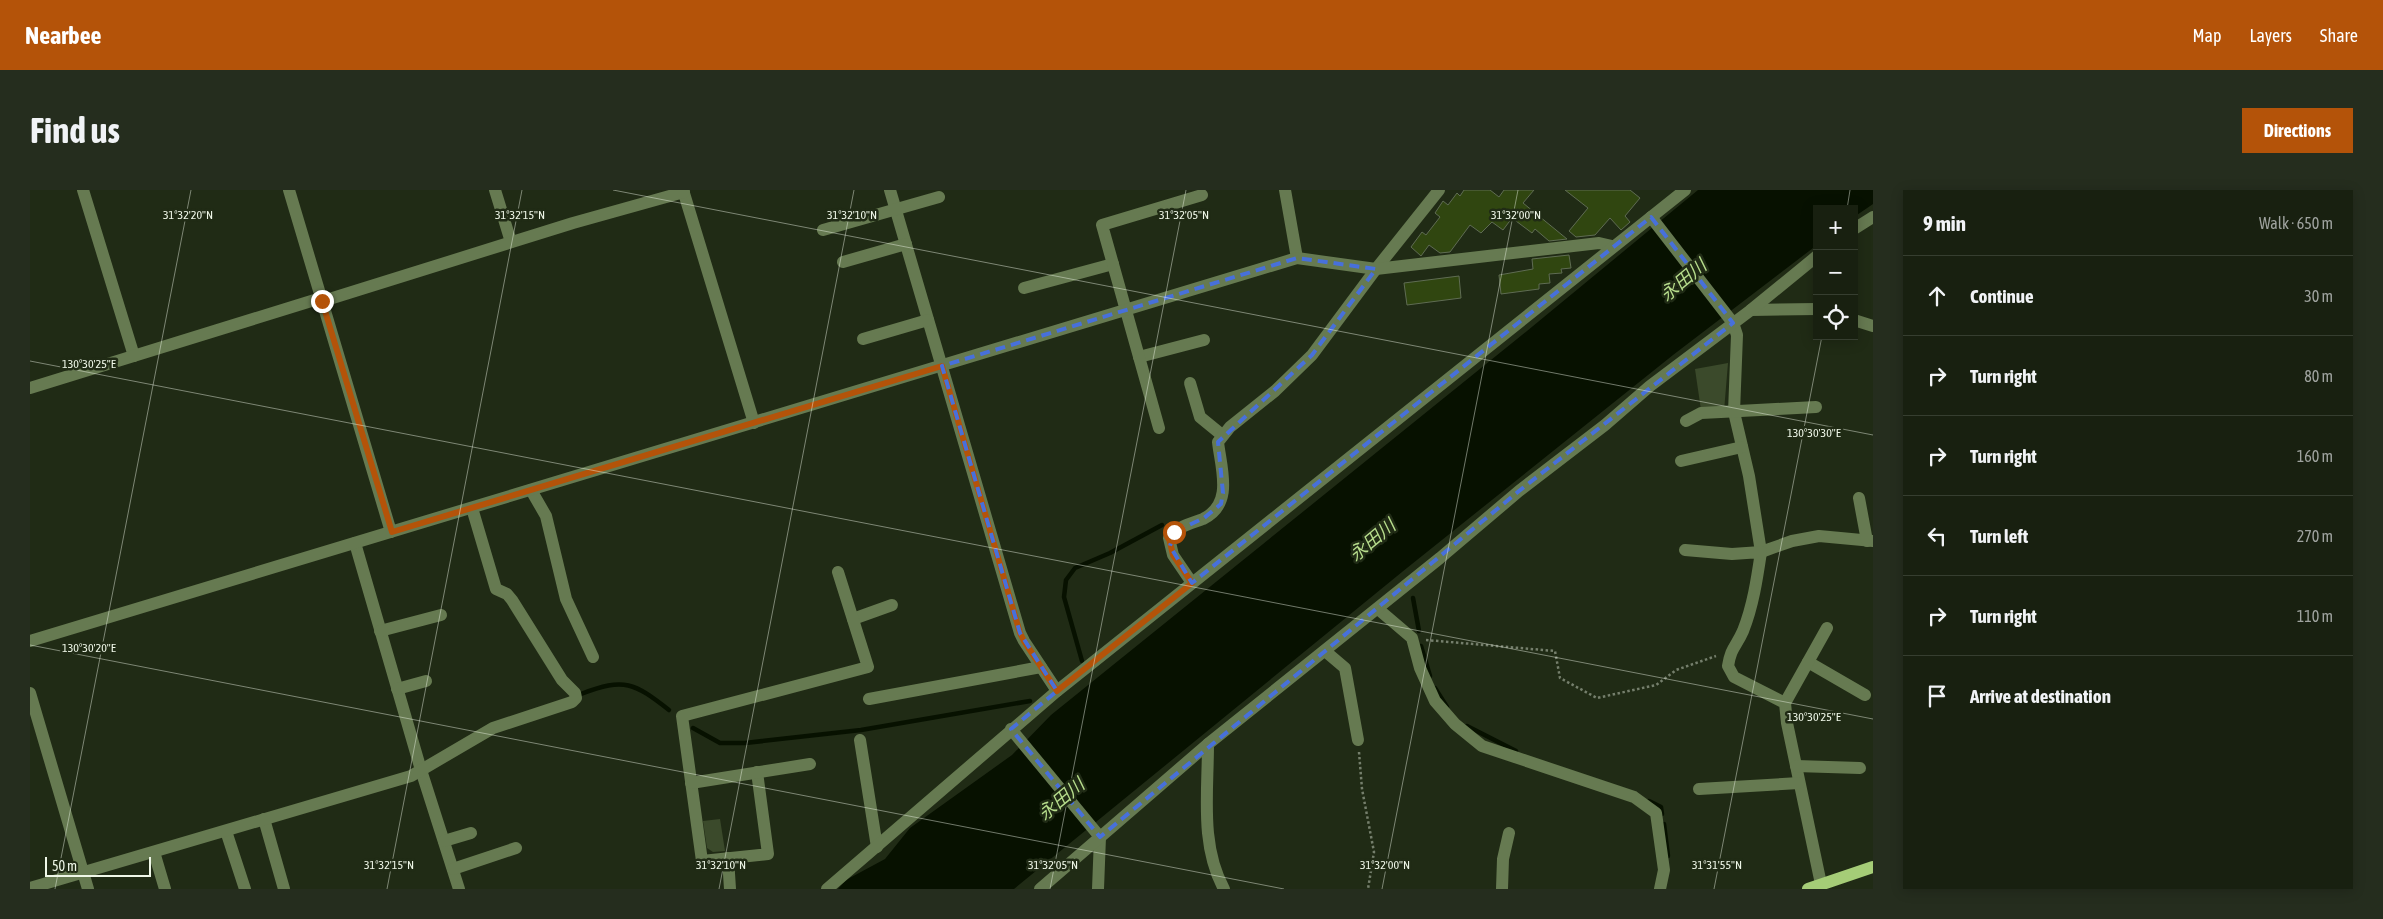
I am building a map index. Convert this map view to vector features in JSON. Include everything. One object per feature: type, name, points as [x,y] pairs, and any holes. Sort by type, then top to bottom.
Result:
[{"type":"main road","points":[[1808,889],[1873,867]]},
{"type":"street","points":[[83,190],[134,356]]},
{"type":"street","points":[[289,190],[392,532]]},
{"type":"street","points":[[495,190],[511,242]]},
{"type":"street","points":[[890,190],[1020,633],[1057,691]]},
{"type":"street","points":[[1285,190],[1297,258]]},
{"type":"street","points":[[1192,583],[1173,555],[1169,538],[1184,525],[1204,518],[1221,504],[1223,492],[1218,442],[1222,435],[1275,391],[1312,355],[1376,269],[1439,190]]},
{"type":"street","points":[[827,889],[978,761],[1011,729],[1057,691],[1368,445],[1612,246],[1652,218],[1685,190]]},
{"type":"street","points":[[30,388],[684,191],[754,423]]},
{"type":"street","points":[[1160,428],[1102,225],[1202,195]]},
{"type":"street","points":[[823,230],[939,197]]},
{"type":"street","points":[[1858,226],[1873,217]]},
{"type":"street","points":[[1652,218],[1731,321],[1737,335],[1734,412],[1754,501],[1761,552],[1752,605],[1742,633],[1730,652],[1728,666],[1734,676],[1784,703]]},
{"type":"street","points":[[30,641],[1297,258],[1376,269],[1599,242],[1612,246]]},
{"type":"street","points":[[843,262],[906,244]]},
{"type":"street","points":[[1040,889],[1208,744],[1378,609],[1519,491],[1605,425],[1731,321],[1751,310],[1813,259]]},
{"type":"street","points":[[1024,288],[1113,264]]},
{"type":"street","points":[[1751,310],[1813,309]]},
{"type":"street","points":[[863,339],[928,320]]},
{"type":"street","points":[[1858,321],[1873,326]]},
{"type":"street","points":[[1139,357],[1204,340]]},
{"type":"street","points":[[1190,383],[1200,417],[1222,435]]},
{"type":"street","points":[[1686,420],[1701,413],[1816,407]]},
{"type":"street","points":[[1682,461],[1742,447]]},
{"type":"street","points":[[531,490],[546,516],[566,599],[593,657]]},
{"type":"street","points":[[1685,550],[1732,554],[1761,552],[1792,541],[1819,536],[1870,541],[1859,498]]},
{"type":"street","points":[[30,888],[411,776],[493,728],[572,702],[576,698],[575,693],[562,680],[512,600],[507,594],[496,589],[472,508]]},
{"type":"street","points":[[355,543],[421,770],[459,889]]},
{"type":"street","points":[[757,772],[768,854],[702,861],[682,716],[868,667],[838,572]]},
{"type":"street","points":[[853,619],[892,604]]},
{"type":"street","points":[[1378,609],[1412,638],[1420,668],[1435,701],[1455,724],[1482,746],[1634,797],[1656,813],[1664,870],[1660,889]]},
{"type":"street","points":[[380,630],[441,615]]},
{"type":"street","points":[[1821,884],[1784,703],[1827,628]]},
{"type":"street","points":[[1325,651],[1345,668],[1358,740]]},
{"type":"street","points":[[1808,662],[1865,695]]},
{"type":"street","points":[[869,699],[1041,667]]},
{"type":"street","points":[[397,689],[426,681]]},
{"type":"street","points":[[30,693],[88,889]]},
{"type":"street","points":[[1011,729],[1100,837],[1098,889]]},
{"type":"street","points":[[860,740],[877,847]]},
{"type":"street","points":[[1208,744],[1207,835],[1212,860],[1224,889]]},
{"type":"street","points":[[692,782],[810,764]]},
{"type":"street","points":[[1796,766],[1860,768]]},
{"type":"street","points":[[1698,788],[1799,783]]},
{"type":"street","points":[[264,819],[284,889]]},
{"type":"street","points":[[226,831],[244,889]]},
{"type":"street","points":[[444,841],[471,832]]},
{"type":"street","points":[[1502,889],[1503,859],[1509,833]]},
{"type":"street","points":[[453,869],[516,848]]},
{"type":"street","points":[[154,852],[165,889]]},
{"type":"street","points":[[728,858],[730,889]]},
{"type":"path","points":[[1412,638],[1555,651],[1560,678],[1597,698],[1656,685],[1676,670],[1730,652]]},
{"type":"path","points":[[1358,740],[1362,789],[1374,852],[1368,889]]},
{"type":"highlighted area","points":[[1651,217],[1733,323],[1519,491],[1100,837],[1011,729],[1057,691],[1020,633],[942,366],[1297,258],[1376,269],[1312,355],[1218,442],[1223,493],[1221,504],[1204,518],[1174,532],[1170,546],[1192,583]]},
{"type":"green space","points":[[1728,363],[1724,411],[1701,410],[1695,369]]},
{"type":"green space","points":[[720,819],[725,851],[713,852],[707,848],[703,821]]},
{"type":"water","name":"永田川","points":[[1698,190],[1873,190],[1873,204],[1858,214],[1858,205],[1813,205],[1813,248],[1673,355],[1402,572],[1014,889],[838,889],[846,880],[885,859],[910,828],[1012,755],[1051,715],[1527,331]]},
{"type":"building","points":[[1464,190],[1490,190],[1499,197],[1504,190],[1534,190],[1523,203],[1567,239],[1549,241],[1535,229],[1532,233],[1512,218],[1503,230],[1492,222],[1481,233],[1470,225],[1450,252],[1440,253],[1429,245],[1421,256],[1411,247],[1422,232],[1426,235],[1440,217],[1435,213],[1443,201],[1448,205],[1457,193],[1460,196]]},
{"type":"building","points":[[1565,190],[1630,190],[1640,198],[1625,216],[1630,222],[1621,230],[1610,218],[1595,235],[1576,237],[1569,231],[1588,208]]},
{"type":"building","points":[[1569,255],[1571,268],[1561,269],[1562,273],[1549,274],[1550,283],[1539,284],[1539,289],[1501,294],[1499,275],[1533,269],[1532,259]]},
{"type":"building","points":[[1459,276],[1461,298],[1407,305],[1404,283]]},
{"type":"waterway","points":[[1082,661],[1064,597],[1066,580],[1075,568],[1110,553],[1162,525]]},
{"type":"waterway","points":[[1413,598],[1419,631]]},
{"type":"waterway","points":[[1421,646],[1430,676]]},
{"type":"waterway","points":[[581,694],[619,684],[647,694],[669,710]]},
{"type":"waterway","points":[[1435,688],[1447,707]]},
{"type":"waterway","points":[[693,728],[720,743],[745,743],[861,730],[1030,701]]},
{"type":"waterway","points":[[1467,726],[1516,751]]},
{"type":"waterway","points":[[1649,801],[1661,807],[1662,814]]},
{"type":"waterway","points":[[1664,824],[1668,856]]},
{"type":"route","points":[[322,301],[392,532],[942,366],[1020,633],[1057,691],[1192,583],[1173,555],[1169,538],[1174,532]]}]
